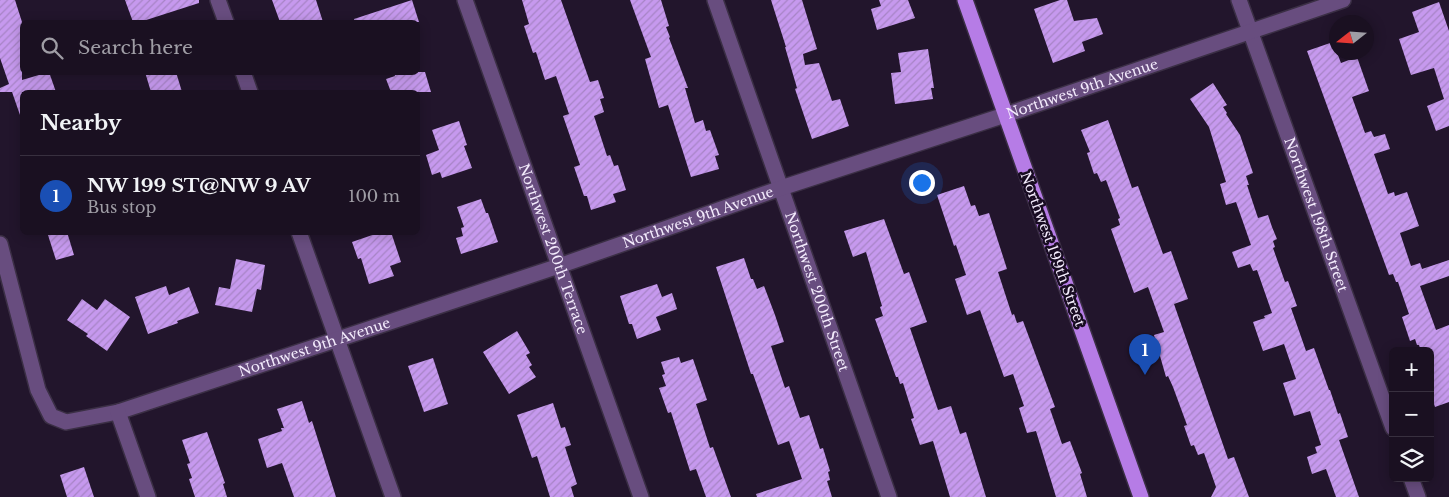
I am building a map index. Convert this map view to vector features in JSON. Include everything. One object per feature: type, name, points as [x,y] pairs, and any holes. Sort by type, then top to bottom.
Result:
[{"type":"main road","name":"Northwest 199th Street","points":[[965,0],[1141,497]]},
{"type":"street","points":[[218,0],[225,20]]},
{"type":"street","name":"Northwest 200th Terrace","points":[[465,0],[641,497]]},
{"type":"street","name":"Northwest 200th Street","points":[[715,0],[889,497]]},
{"type":"street","name":"Northwest 198th Street","points":[[1239,0],[1389,417]]},
{"type":"street","name":"Northwest 9th Avenue","points":[[0,244],[38,390],[51,416],[66,422],[118,412],[559,266],[781,188],[1005,115],[1343,0]]},
{"type":"street","points":[[244,75],[249,90]]},
{"type":"street","points":[[300,235],[393,497]]},
{"type":"street","points":[[118,412],[148,497]]},
{"type":"street","points":[[1412,482],[1418,497]]},
{"type":"building","points":[[0,0],[15,0],[21,20],[20,75],[22,75],[22,80],[39,75],[50,75],[55,90],[20,90],[20,115],[12,92],[0,92],[0,88],[9,84],[0,58]]},
{"type":"building","points":[[125,0],[199,0],[199,3],[146,20],[132,20]]},
{"type":"building","points":[[272,0],[316,0],[322,20],[279,20]]},
{"type":"building","points":[[412,0],[418,20],[354,20]]},
{"type":"building","points":[[522,0],[561,0],[590,82],[598,80],[604,98],[600,99],[604,112],[594,116],[607,156],[610,155],[614,166],[618,165],[626,190],[613,194],[616,202],[591,210],[587,196],[584,196],[574,167],[580,165],[563,116],[569,114],[556,76],[545,80],[536,52],[533,53],[524,26],[529,24]]},
{"type":"building","points":[[630,0],[661,0],[669,26],[666,27],[669,38],[688,88],[685,88],[695,123],[703,120],[706,131],[710,130],[719,155],[715,156],[719,169],[691,177],[668,105],[659,108],[645,59],[651,57]]},
{"type":"building","points":[[771,0],[802,0],[817,49],[803,54],[805,65],[819,63],[832,101],[840,99],[849,126],[812,139],[795,89],[797,88],[786,47]]},
{"type":"building","points":[[879,0],[908,0],[915,18],[877,30],[871,9],[881,6]]},
{"type":"building","points":[[1060,0],[1067,0],[1074,21],[1097,18],[1103,34],[1082,42],[1085,51],[1053,63],[1034,9]]},
{"type":"building","points":[[1439,2],[1449,31],[1449,126],[1436,131],[1427,106],[1444,99],[1434,68],[1411,75],[1399,39],[1419,32],[1412,12]]},
{"type":"building","points":[[1329,43],[1329,60],[1340,60],[1341,63],[1349,60],[1358,60],[1369,91],[1352,97],[1365,133],[1371,131],[1374,137],[1385,134],[1390,149],[1374,154],[1388,194],[1394,192],[1395,196],[1407,192],[1419,226],[1400,233],[1411,266],[1420,263],[1422,269],[1449,260],[1449,276],[1420,286],[1436,330],[1449,325],[1449,402],[1435,407],[1434,347],[1420,347],[1415,339],[1410,341],[1402,317],[1409,314],[1398,282],[1396,282],[1393,274],[1389,275],[1307,51]]},
{"type":"building","points":[[928,49],[934,88],[931,88],[933,99],[895,104],[891,73],[901,72],[898,53]]},
{"type":"building","points":[[420,72],[425,72],[431,92],[390,90],[386,79],[395,76],[420,75]]},
{"type":"building","points":[[146,75],[177,75],[181,90],[150,90]]},
{"type":"building","points":[[1213,83],[1227,105],[1223,107],[1240,135],[1253,173],[1246,176],[1249,185],[1247,185],[1258,218],[1268,215],[1277,239],[1273,241],[1275,247],[1273,248],[1285,282],[1288,281],[1297,306],[1291,308],[1306,351],[1314,348],[1338,414],[1340,413],[1348,437],[1339,440],[1359,497],[1336,497],[1326,469],[1312,474],[1307,457],[1317,453],[1315,447],[1321,445],[1310,411],[1294,416],[1283,383],[1296,379],[1284,344],[1263,351],[1253,322],[1265,318],[1264,316],[1272,313],[1257,270],[1253,271],[1250,264],[1238,268],[1232,252],[1251,245],[1236,202],[1226,205],[1220,184],[1226,182],[1209,127],[1190,99]]},
{"type":"building","points":[[1108,120],[1132,188],[1138,186],[1163,254],[1171,251],[1188,299],[1174,304],[1228,459],[1234,457],[1249,497],[1211,497],[1216,487],[1204,453],[1198,455],[1194,445],[1191,446],[1184,426],[1187,425],[1173,387],[1168,376],[1166,377],[1154,335],[1164,332],[1148,287],[1134,293],[1111,229],[1120,225],[1118,219],[1120,218],[1106,180],[1101,182],[1097,173],[1094,174],[1087,153],[1090,152],[1081,130]]},
{"type":"building","points":[[459,121],[467,145],[464,146],[472,168],[442,178],[440,172],[432,175],[426,155],[439,150],[432,130]]},
{"type":"building","points":[[964,186],[971,206],[975,205],[979,216],[989,213],[1007,269],[998,272],[1012,315],[1014,314],[1017,323],[1023,321],[1055,407],[1050,409],[1062,444],[1070,441],[1082,473],[1080,474],[1087,497],[1056,497],[1036,431],[1027,433],[1019,408],[1024,406],[1013,374],[1004,377],[980,310],[967,315],[955,279],[966,275],[937,195]]},
{"type":"building","points":[[481,199],[498,242],[461,254],[456,238],[463,236],[461,228],[464,227],[457,207]]},
{"type":"building","points":[[884,219],[904,274],[909,272],[927,322],[910,328],[938,410],[951,406],[960,434],[966,432],[986,497],[950,497],[933,441],[920,445],[911,419],[914,418],[903,383],[900,384],[898,377],[896,377],[875,319],[883,316],[880,307],[882,306],[866,252],[853,257],[844,231]]},
{"type":"building","points":[[48,235],[68,235],[74,255],[56,260]]},
{"type":"building","points":[[372,235],[392,235],[401,262],[390,266],[394,276],[369,284],[361,258],[358,259],[352,242]]},
{"type":"building","points":[[744,258],[751,279],[753,279],[757,289],[764,286],[775,315],[784,342],[771,346],[785,388],[789,386],[800,418],[809,415],[820,449],[823,448],[830,471],[828,472],[830,480],[827,481],[832,497],[757,497],[756,494],[802,479],[789,441],[778,445],[753,374],[751,374],[716,267]]},
{"type":"building","points":[[236,259],[265,265],[261,290],[257,289],[252,312],[215,305],[219,287],[230,289]]},
{"type":"building","points":[[657,284],[662,297],[672,293],[677,309],[656,317],[661,330],[637,339],[632,324],[629,324],[620,296]]},
{"type":"building","points":[[166,286],[169,295],[189,287],[199,313],[148,334],[135,297]]},
{"type":"building","points":[[82,299],[97,310],[105,299],[130,317],[107,351],[86,336],[88,334],[67,320]]},
{"type":"building","points":[[517,331],[530,353],[526,355],[532,365],[529,367],[536,377],[509,394],[483,352]]},
{"type":"building","points":[[679,357],[681,363],[693,359],[707,400],[696,404],[710,448],[713,447],[731,497],[706,497],[696,469],[690,471],[671,412],[668,413],[659,388],[666,386],[662,375],[665,374],[661,362]]},
{"type":"building","points":[[433,358],[448,404],[424,412],[408,366]]},
{"type":"building","points":[[302,401],[309,423],[312,421],[336,497],[294,497],[282,463],[267,468],[258,439],[282,431],[281,428],[284,428],[277,409]]},
{"type":"building","points":[[553,403],[561,428],[565,427],[571,445],[565,447],[577,484],[571,487],[574,497],[550,497],[537,456],[532,458],[517,415]]},
{"type":"building","points":[[207,432],[225,483],[223,484],[227,497],[195,497],[189,479],[192,478],[187,464],[190,463],[182,440]]},
{"type":"building","points":[[84,467],[94,497],[67,497],[60,475]]},
{"type":"place","name":"NW 199 ST@NW 9 AV","points":[[1145,375]]}]
